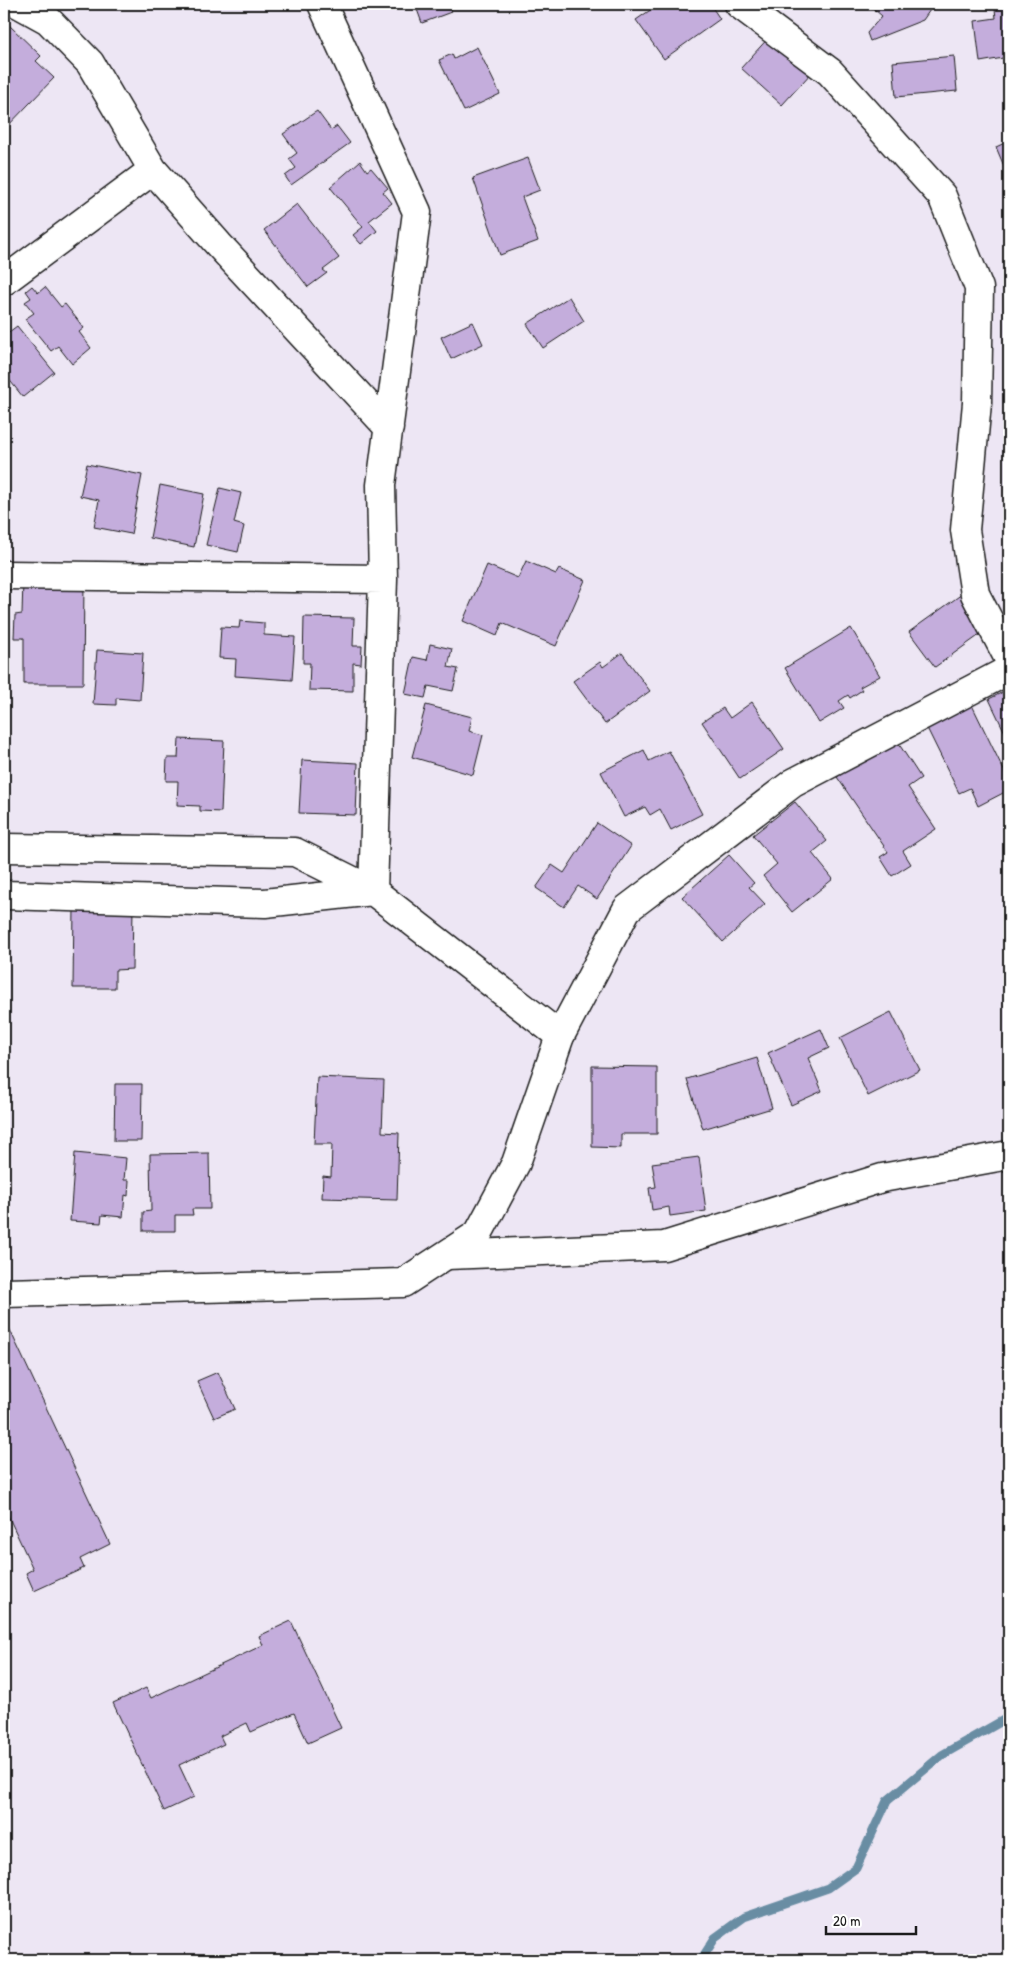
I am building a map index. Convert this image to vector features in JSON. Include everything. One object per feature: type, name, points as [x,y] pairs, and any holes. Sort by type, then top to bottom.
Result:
[{"type":"street","points":[[19,4],[48,20],[90,63],[153,170],[219,245],[389,428]]},
{"type":"street","points":[[322,4],[417,212],[381,485],[383,579],[373,891]]},
{"type":"street","points":[[739,4],[830,72],[942,196],[980,288],[977,403],[965,530],[974,594],[1009,659]]},
{"type":"street","points":[[4,281],[153,170]]},
{"type":"street","points":[[4,575],[383,579]]},
{"type":"street","points":[[4,1293],[403,1283],[478,1234],[516,1163],[560,1036],[627,909],[793,783],[1009,670]]},
{"type":"street","points":[[4,848],[295,852],[373,891],[560,1036]]},
{"type":"street","points":[[4,895],[265,904],[373,891]]},
{"type":"street","points":[[447,1255],[664,1246],[882,1178],[1009,1155]]},
{"type":"building","points":[[415,4],[448,4],[451,12],[422,23]]},
{"type":"building","points":[[659,4],[710,4],[720,19],[664,59],[636,20]]},
{"type":"building","points":[[868,4],[928,4],[932,7],[923,20],[870,41],[867,33],[882,16]]},
{"type":"building","points":[[1009,7],[1009,57],[980,62],[975,21],[996,18],[995,9]]},
{"type":"building","points":[[9,25],[41,56],[36,61],[54,78],[4,130],[4,31]]},
{"type":"building","points":[[771,35],[812,72],[782,105],[741,68]]},
{"type":"building","points":[[477,47],[500,94],[464,111],[439,60],[452,54],[454,59]]},
{"type":"building","points":[[954,56],[957,91],[896,97],[893,62]]},
{"type":"building","points":[[317,111],[331,130],[337,126],[350,143],[291,185],[285,176],[296,168],[289,159],[297,153],[283,134]]},
{"type":"building","points":[[1009,141],[1009,178],[996,147]]},
{"type":"building","points":[[528,158],[540,190],[522,197],[538,241],[500,255],[473,178]]},
{"type":"building","points":[[360,161],[367,171],[371,168],[388,188],[383,192],[392,203],[369,221],[377,231],[361,244],[353,235],[363,227],[330,187]]},
{"type":"building","points":[[297,204],[339,258],[323,270],[327,273],[308,287],[264,230]]},
{"type":"building","points":[[32,286],[38,293],[45,287],[61,307],[65,304],[84,328],[79,332],[91,348],[72,364],[58,346],[51,351],[25,319],[34,313],[25,302],[31,298],[26,291]]},
{"type":"building","points":[[569,297],[584,321],[543,348],[527,324]]},
{"type":"building","points":[[473,322],[483,344],[451,359],[441,337]]},
{"type":"building","points":[[4,325],[9,332],[17,326],[54,372],[23,397],[7,377],[4,379]]},
{"type":"building","points":[[87,464],[142,475],[131,534],[94,527],[99,500],[80,496]]},
{"type":"building","points":[[160,485],[204,494],[194,547],[150,538]]},
{"type":"building","points":[[220,488],[241,493],[234,523],[244,526],[238,552],[206,545]]},
{"type":"building","points":[[526,561],[556,574],[559,569],[585,580],[556,646],[502,623],[497,636],[463,621],[487,565],[518,578]]},
{"type":"building","points":[[23,581],[84,581],[83,684],[24,684],[24,638],[14,638],[15,615],[22,614]]},
{"type":"building","points":[[962,594],[988,629],[935,667],[909,632]]},
{"type":"building","points":[[304,617],[354,618],[353,646],[362,646],[361,664],[353,663],[353,691],[309,690],[310,663],[303,663]]},
{"type":"building","points":[[240,621],[264,623],[264,635],[295,637],[292,680],[235,676],[236,659],[219,658],[221,627],[239,628]]},
{"type":"building","points":[[851,628],[880,676],[860,687],[862,690],[850,698],[848,695],[839,701],[844,708],[819,723],[785,668]]},
{"type":"building","points":[[430,644],[452,649],[448,667],[458,669],[453,691],[428,686],[425,698],[405,694],[413,657],[427,660]]},
{"type":"building","points":[[97,650],[143,653],[140,700],[116,698],[116,705],[93,704]]},
{"type":"building","points":[[622,653],[650,691],[605,724],[573,681],[600,662],[603,667]]},
{"type":"building","points":[[1009,689],[1009,741],[989,699]]},
{"type":"building","points":[[752,702],[784,749],[740,779],[702,722],[723,708],[730,718]]},
{"type":"building","points":[[971,703],[1009,781],[1009,790],[978,806],[970,788],[959,793],[926,726]]},
{"type":"building","points":[[426,705],[472,717],[469,731],[483,735],[473,775],[412,757]]},
{"type":"building","points":[[895,738],[921,778],[908,787],[936,829],[903,851],[911,864],[892,876],[880,857],[888,852],[837,777]]},
{"type":"building","points":[[179,739],[224,741],[221,812],[200,811],[200,806],[177,805],[178,781],[166,781],[167,758],[178,758]]},
{"type":"building","points":[[644,750],[649,761],[669,751],[702,814],[671,830],[660,809],[650,815],[645,807],[624,817],[601,772]]},
{"type":"building","points":[[302,760],[358,763],[356,815],[299,813]]},
{"type":"building","points":[[795,802],[827,841],[812,853],[833,879],[792,912],[763,876],[777,864],[753,835]]},
{"type":"building","points":[[597,823],[631,846],[597,899],[578,886],[564,907],[536,888],[552,865],[564,873]]},
{"type":"building","points":[[729,855],[754,883],[749,887],[765,904],[723,942],[682,897]]},
{"type":"building","points":[[74,907],[133,907],[132,969],[115,970],[115,988],[73,988]]},
{"type":"building","points":[[891,1012],[920,1070],[868,1096],[840,1038]]},
{"type":"building","points":[[821,1029],[829,1048],[808,1058],[822,1091],[791,1105],[768,1053]]},
{"type":"building","points":[[757,1058],[772,1108],[703,1129],[687,1079]]},
{"type":"building","points":[[592,1066],[657,1067],[657,1134],[621,1134],[621,1148],[592,1147]]},
{"type":"building","points":[[317,1077],[384,1080],[382,1132],[399,1133],[397,1200],[322,1198],[323,1176],[331,1177],[332,1144],[314,1144]]},
{"type":"building","points":[[115,1084],[142,1084],[141,1141],[114,1141]]},
{"type":"building","points":[[75,1153],[126,1158],[124,1180],[129,1180],[128,1196],[125,1195],[123,1217],[102,1215],[101,1223],[70,1221]]},
{"type":"building","points":[[209,1153],[210,1209],[192,1209],[193,1215],[175,1215],[175,1231],[143,1231],[143,1212],[151,1211],[150,1154]]},
{"type":"building","points":[[699,1157],[706,1211],[670,1216],[669,1207],[652,1210],[649,1188],[656,1187],[652,1163]]},
{"type":"building","points":[[9,1328],[110,1544],[80,1559],[84,1568],[34,1591],[26,1573],[33,1569],[4,1507],[4,1330]]},
{"type":"building","points":[[218,1372],[235,1409],[214,1418],[197,1381]]},
{"type":"building","points":[[291,1621],[341,1728],[308,1743],[294,1713],[251,1732],[247,1723],[220,1736],[224,1744],[179,1765],[194,1797],[164,1811],[113,1703],[146,1688],[151,1698],[263,1645],[259,1636]]},
{"type":"waterway","points":[[701,1960],[715,1938],[744,1917],[828,1888],[856,1868],[887,1801],[942,1755],[1009,1717]]}]
